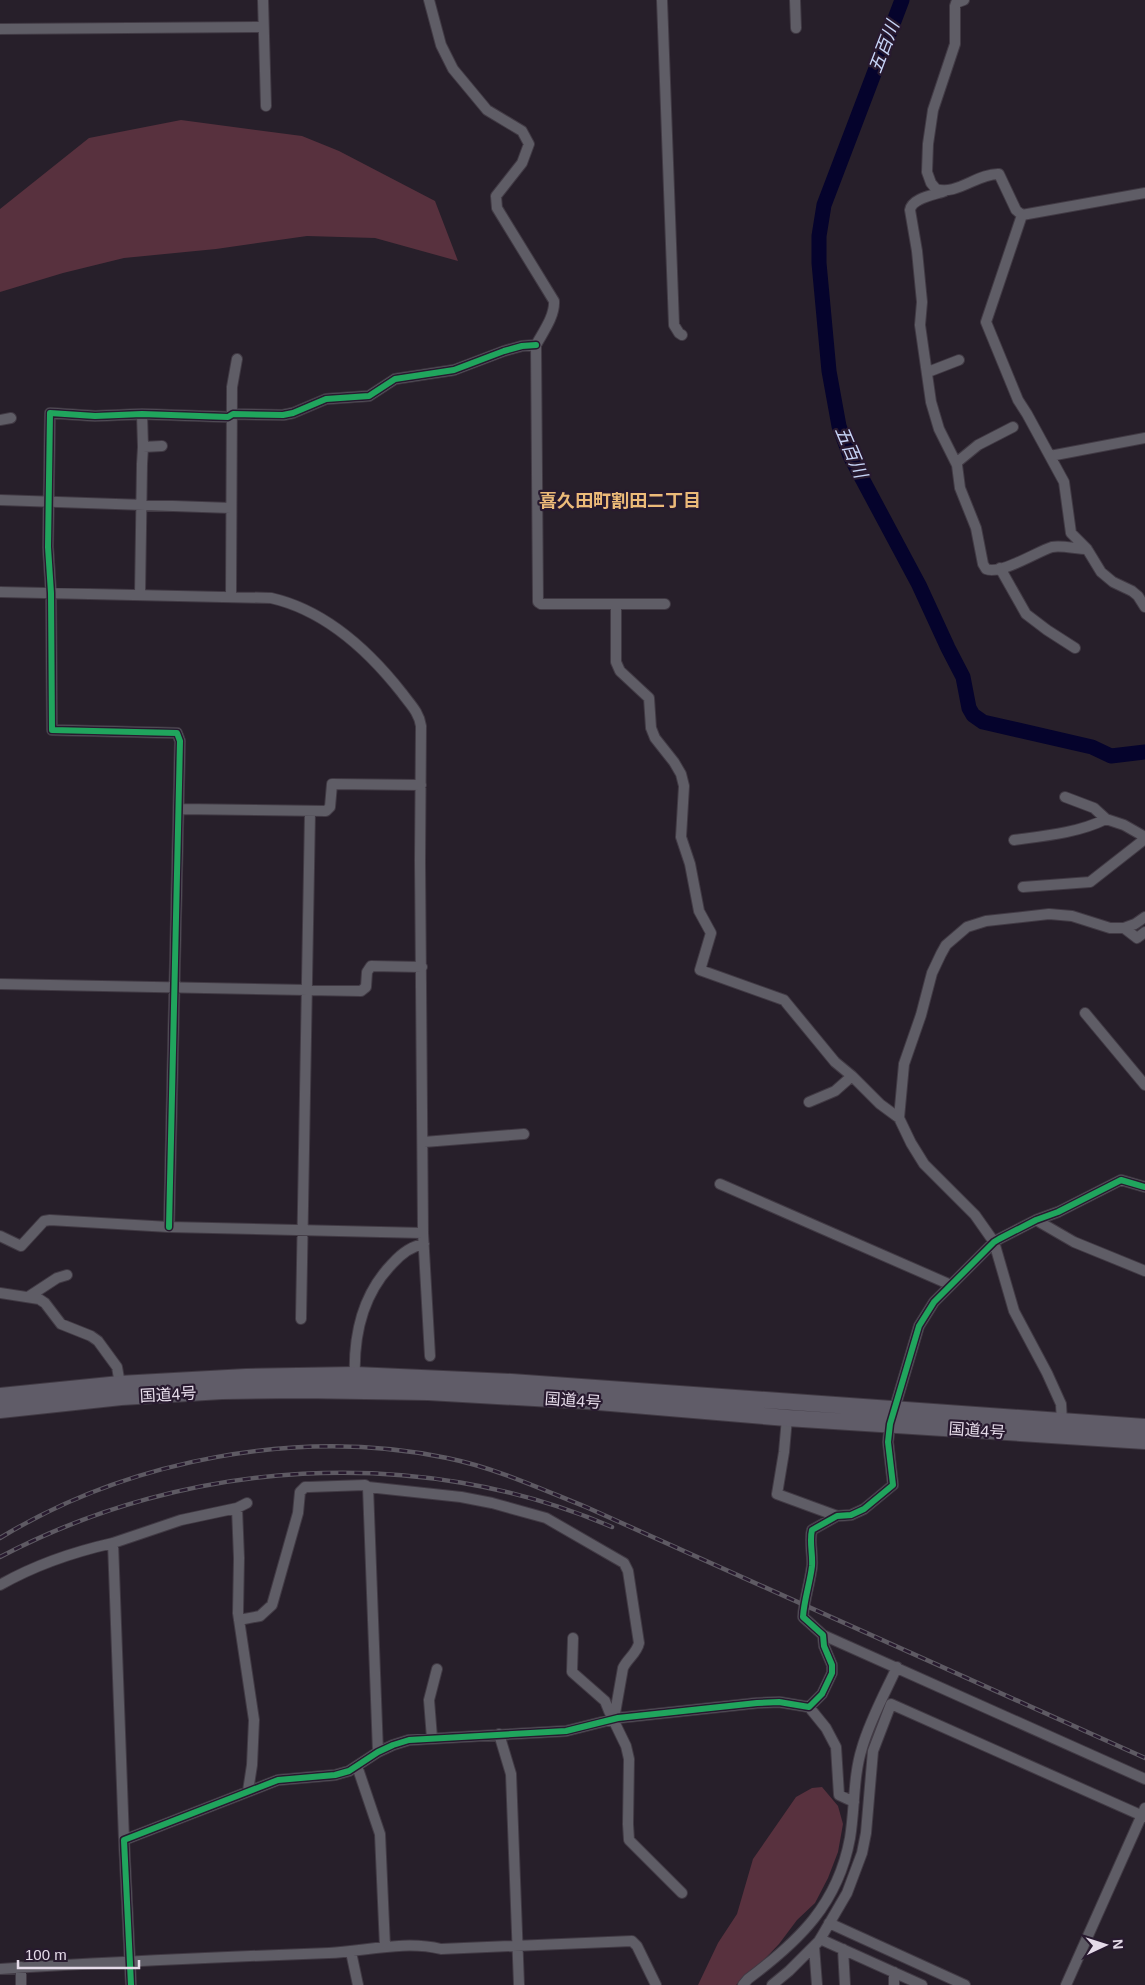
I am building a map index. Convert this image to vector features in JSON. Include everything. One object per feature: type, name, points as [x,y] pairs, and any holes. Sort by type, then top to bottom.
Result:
[{"type":"highway","name":"国道4号","points":[[0,1396],[120,1384],[246,1377],[355,1383],[428,1392],[568,1399],[787,1418],[892,1417],[1062,1422],[1145,1427]]},
{"type":"highway","name":"国道4号","points":[[0,1410],[102,1399],[355,1383],[511,1382],[1145,1441]]},
{"type":"street","points":[[263,0],[266,106]]},
{"type":"street","points":[[429,0],[441,45],[453,69],[487,110],[522,131],[528,140],[529,148],[522,163],[496,196],[496,208],[554,301],[552,316],[536,345],[538,602],[541,604],[665,604]]},
{"type":"street","points":[[662,0],[674,325],[682,335]]},
{"type":"street","points":[[795,0],[796,28]]},
{"type":"street","points":[[946,191],[936,189],[929,179],[928,144],[933,110],[955,44],[957,1]]},
{"type":"street","points":[[0,29],[263,27]]},
{"type":"street","points":[[1087,549],[1054,547],[990,570],[986,569],[983,564],[976,528],[960,488],[956,463],[934,416],[920,325],[922,302],[920,275],[910,210],[915,201],[988,175],[999,174],[1016,210],[1022,215],[1145,193]]},
{"type":"street","points":[[1022,215],[986,322],[1018,400],[1028,414],[1064,482],[1071,534],[1087,549],[1101,572],[1113,582],[1132,591],[1145,606]]},
{"type":"street","points":[[169,1227],[180,741],[177,733],[52,730],[51,593],[48,547],[50,413],[95,416],[142,414],[228,417],[233,414],[293,414],[326,400],[369,396],[395,380],[454,370],[504,351],[522,346],[536,345]]},
{"type":"street","points":[[231,597],[232,387],[237,359]]},
{"type":"street","points":[[928,372],[960,360]]},
{"type":"street","points":[[140,595],[144,447],[142,414]]},
{"type":"street","points":[[0,420],[11,418]]},
{"type":"street","points":[[956,463],[978,445],[1012,427]]},
{"type":"street","points":[[1050,456],[1145,438]]},
{"type":"street","points":[[144,447],[162,446]]},
{"type":"street","points":[[0,500],[231,508]]},
{"type":"street","points":[[1000,568],[1026,614],[1075,648]]},
{"type":"street","points":[[0,592],[271,598],[283,601],[321,620],[360,646],[393,682],[419,716],[422,726],[423,1233],[430,1356]]},
{"type":"street","points":[[616,604],[616,662],[620,671],[649,698],[651,728],[655,738],[679,768],[684,786],[681,838],[690,864],[699,911],[710,933],[700,970],[784,1000],[835,1062],[880,1104],[899,1118],[924,1164],[975,1215],[994,1242],[1014,1311],[1061,1404],[1062,1422]]},
{"type":"street","points":[[179,809],[326,811],[329,809],[332,784],[421,785]]},
{"type":"street","points":[[1023,887],[1090,882],[1145,838],[1124,825],[1106,819],[1094,808],[1065,797]]},
{"type":"street","points":[[301,1318],[310,812]]},
{"type":"street","points":[[1014,840],[1062,833],[1096,824],[1106,819]]},
{"type":"street","points":[[899,1118],[904,1064],[921,1015],[932,973],[941,954],[955,937],[967,928],[986,921],[1049,914],[1072,916],[1110,928],[1124,928],[1135,924],[1145,917]]},
{"type":"street","points":[[1124,928],[1137,938],[1145,932]]},
{"type":"street","points":[[0,984],[361,991],[366,987],[367,972],[371,966],[422,967]]},
{"type":"street","points":[[1086,1013],[1145,1085]]},
{"type":"street","points":[[809,1102],[835,1090],[852,1076]]},
{"type":"street","points":[[424,1142],[524,1134]]},
{"type":"street","points":[[1145,1188],[1121,1180],[994,1242],[934,1302],[919,1326],[892,1417],[888,1442],[893,1485],[864,1509],[851,1515],[838,1516],[812,1530],[812,1568],[803,1618],[823,1635],[1145,1779]]},
{"type":"street","points":[[720,1184],[951,1286]]},
{"type":"street","points":[[0,1236],[21,1246],[44,1221],[50,1220],[169,1227],[423,1233]]},
{"type":"street","points":[[1036,1220],[1074,1242],[1145,1271]]},
{"type":"street","points":[[355,1383],[355,1343],[365,1304],[372,1288],[400,1256],[414,1246],[424,1244]]},
{"type":"street","points":[[28,1297],[57,1278],[67,1275]]},
{"type":"street","points":[[0,1293],[28,1297],[45,1302],[61,1324],[98,1341],[116,1367],[120,1384]]},
{"type":"street","points":[[787,1418],[777,1494],[838,1516]]},
{"type":"street","points":[[239,1620],[260,1616],[272,1605],[298,1513],[300,1492],[302,1490],[309,1487],[365,1485],[368,1487],[469,1498],[492,1503],[546,1518],[624,1563],[628,1572],[639,1643],[638,1649],[623,1668],[614,1719]]},
{"type":"street","points":[[368,1487],[378,1752]]},
{"type":"street","points":[[0,1585],[31,1569],[80,1550],[113,1543],[181,1520],[242,1506],[237,1600],[254,1720],[252,1765],[248,1791]]},
{"type":"street","points":[[113,1543],[131,1985]]},
{"type":"street","points":[[809,1708],[822,1694],[832,1673],[832,1664],[824,1646],[823,1635]]},
{"type":"street","points":[[573,1638],[572,1672],[601,1695],[626,1746],[629,1759],[629,1840],[682,1893]]},
{"type":"street","points":[[772,1985],[789,1971],[817,1942],[847,1893],[862,1853],[866,1833],[873,1751],[897,1667]]},
{"type":"street","points":[[432,1738],[429,1700],[437,1669]]},
{"type":"street","points":[[124,1840],[286,1778],[335,1776],[349,1772],[378,1752],[394,1744],[409,1740],[566,1731],[614,1719],[757,1703],[779,1702],[809,1708],[826,1728],[836,1747],[840,1795],[854,1802]]},
{"type":"street","points":[[743,1985],[793,1943],[810,1926],[829,1897],[845,1858],[862,1747],[887,1702]]},
{"type":"street","points":[[887,1702],[1144,1814],[1066,1985]]},
{"type":"street","points":[[499,1734],[510,1774],[519,1985]]},
{"type":"street","points":[[357,1766],[380,1834],[385,1947]]},
{"type":"street","points":[[829,1923],[965,1985]]},
{"type":"street","points":[[0,1969],[130,1960],[351,1952],[385,1947],[425,1945],[442,1949],[632,1942],[637,1946],[656,1985]]},
{"type":"street","points":[[817,1942],[843,1950],[922,1985]]},
{"type":"street","points":[[817,1942],[817,1985]]},
{"type":"street","points":[[843,1950],[845,1985]]},
{"type":"street","points":[[351,1952],[358,1985]]},
{"type":"street","points":[[21,1968],[21,1985]]},
{"type":"street","points":[[894,1972],[894,1985]]},
{"type":"shaded area","points":[[181,120],[302,136],[339,151],[435,201],[458,261],[375,238],[307,236],[216,249],[124,258],[63,273],[0,292],[0,209],[89,138]]},
{"type":"shaded area","points":[[822,1787],[838,1806],[843,1824],[838,1852],[828,1878],[815,1903],[797,1920],[779,1944],[757,1967],[736,1985],[698,1985],[718,1943],[737,1914],[753,1859],[796,1797],[812,1788]]},
{"type":"waterway","name":"五百川","points":[[902,0],[824,205],[819,236],[819,263],[829,371],[839,426],[850,456],[919,585],[963,677],[969,708],[973,715],[983,722],[1092,747],[1111,756],[1145,752]]},
{"type":"railway","points":[[0,1538],[50,1511],[103,1488],[159,1470],[216,1457],[274,1449],[333,1446],[391,1449],[447,1458],[501,1473],[586,1507],[1145,1758]]},
{"type":"railway","points":[[0,1557],[72,1524],[147,1499],[224,1482],[303,1474],[382,1474],[460,1482],[537,1500],[612,1527]]},
{"type":"cycle path","points":[[169,1227],[180,741],[177,733],[52,730],[51,593],[48,547],[50,413],[95,416],[142,414],[228,417],[233,414],[283,415],[293,413],[326,399],[369,396],[395,379],[454,370],[504,351],[522,346],[536,345]]},
{"type":"cycle path","points":[[131,1985],[124,1840],[278,1780],[335,1775],[349,1771],[378,1752],[409,1740],[566,1731],[618,1718],[757,1703],[779,1702],[809,1707],[822,1694],[832,1673],[832,1665],[824,1646],[823,1635],[803,1617],[812,1566],[812,1530],[837,1516],[851,1515],[864,1509],[893,1485],[888,1442],[890,1424],[919,1326],[934,1302],[999,1239],[1121,1180],[1145,1187]]},
{"type":"district","name":"喜久田町割田二丁目","points":[[620,501]]}]
